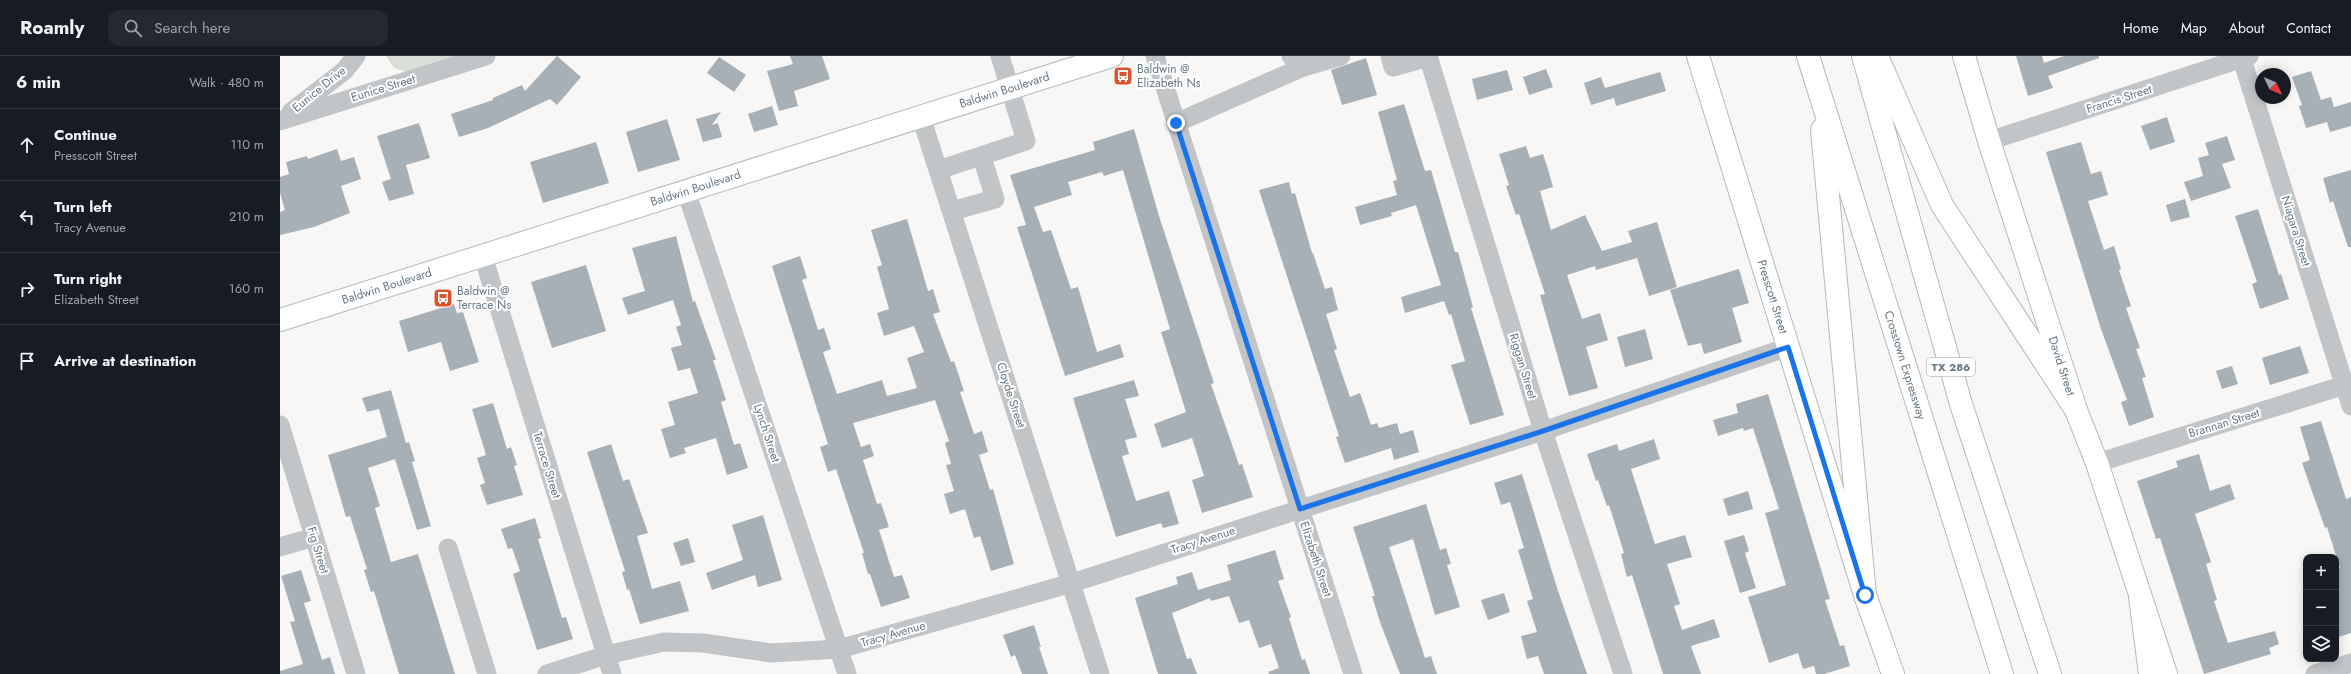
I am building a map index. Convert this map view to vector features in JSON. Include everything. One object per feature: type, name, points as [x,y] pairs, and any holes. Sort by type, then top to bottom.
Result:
[{"type":"main road","name":"Baldwin Boulevard","points":[[280,320],[1112,56]]},
{"type":"main road","name":"Presscott Street","points":[[1698,56],[1865,595],[1893,674]]},
{"type":"main road","name":"Crosstown Expressway","points":[[1808,56],[2002,674]]},
{"type":"main road","name":"TX 286","points":[[1863,56],[1961,404],[2050,674]]},
{"type":"main road","points":[[1877,56],[1942,205],[2076,410]]},
{"type":"main road","name":"David Street","points":[[1964,56],[1989,141],[2076,410],[2097,463],[2166,674]]},
{"type":"main road","points":[[1818,87],[1865,595]]},
{"type":"main road","points":[[2140,597],[2150,674]]},
{"type":"street","name":"Eunice Drive","points":[[280,121],[344,71],[356,56]]},
{"type":"street","name":"Eunice Street","points":[[280,121],[486,56]]},
{"type":"street","points":[[938,170],[982,157],[1026,141],[1000,56]]},
{"type":"street","name":"Elizabeth Street","points":[[1154,56],[1353,674]]},
{"type":"street","points":[[1390,56],[1393,67],[1428,56]]},
{"type":"street","name":"Riggan Street","points":[[1428,56],[1543,431],[1623,674]]},
{"type":"street","points":[[1176,123],[1297,62],[1336,57]]},
{"type":"street","name":"Francis Street","points":[[1989,141],[2244,57]]},
{"type":"street","name":"Niagara Street","points":[[2244,57],[2348,384],[2351,406]]},
{"type":"street","name":"Cloyde Street","points":[[921,117],[1100,674]]},
{"type":"street","points":[[952,211],[995,200],[982,157]]},
{"type":"street","name":"Lynch Street","points":[[686,191],[839,649],[846,674]]},
{"type":"street","name":"Terrace Street","points":[[483,256],[612,674]]},
{"type":"street","name":"Tracy Avenue","points":[[547,674],[606,655],[664,642],[703,644],[771,653],[839,649],[1072,583],[1543,431],[1788,347]]},
{"type":"street","name":"Brannan Street","points":[[2097,463],[2348,384]]},
{"type":"street","name":"Fig Street","points":[[280,425],[356,674]]},
{"type":"street","points":[[280,547],[314,537]]},
{"type":"street","points":[[448,548],[487,674]]},
{"type":"street","points":[[2315,674],[2351,663]]},
{"type":"shaded area","points":[[386,56],[458,56],[407,72],[394,68]]},
{"type":"building","points":[[557,56],[581,77],[557,105],[550,99],[488,128],[459,137],[451,114],[493,100],[493,98],[522,85],[525,91]]},
{"type":"building","points":[[790,56],[822,56],[830,79],[794,91],[798,106],[779,111],[767,71],[793,64]]},
{"type":"building","points":[[2016,56],[2042,56],[2044,63],[2064,56],[2099,56],[2099,58],[2048,76],[2053,88],[2028,96]]},
{"type":"building","points":[[719,57],[746,75],[734,92],[707,73]]},
{"type":"building","points":[[1366,58],[1377,95],[1342,105],[1331,70]]},
{"type":"building","points":[[1546,69],[1553,87],[1529,95],[1523,77]]},
{"type":"building","points":[[1507,70],[1513,90],[1477,100],[1472,79]]},
{"type":"building","points":[[2311,71],[2321,100],[2331,97],[2334,107],[2351,102],[2351,126],[2330,132],[2327,122],[2306,128],[2299,106],[2302,105],[2292,77]]},
{"type":"building","points":[[1660,72],[1666,91],[1616,106],[1614,98],[1591,105],[1584,83],[1601,77],[1605,88]]},
{"type":"building","points":[[1404,104],[1425,171],[1431,170],[1455,252],[1458,252],[1473,307],[1471,308],[1504,415],[1470,425],[1451,365],[1465,361],[1451,314],[1449,315],[1444,301],[1405,313],[1401,297],[1441,285],[1416,205],[1391,213],[1392,216],[1360,225],[1355,207],[1397,195],[1393,181],[1397,180],[1378,112]]},
{"type":"building","points":[[772,106],[778,125],[754,132],[748,114]]},
{"type":"building","points":[[721,112],[712,125],[718,123],[722,137],[703,142],[696,119]]},
{"type":"building","points":[[2167,117],[2175,142],[2150,150],[2141,126]]},
{"type":"building","points":[[667,119],[680,160],[638,172],[626,132]]},
{"type":"building","points":[[419,123],[430,158],[406,165],[414,194],[389,201],[382,182],[391,179],[377,136]]},
{"type":"building","points":[[1134,129],[1159,216],[1214,383],[1211,384],[1239,465],[1242,464],[1253,497],[1202,513],[1192,480],[1204,476],[1192,438],[1162,448],[1154,424],[1186,412],[1161,332],[1170,329],[1123,170],[1104,176],[1102,172],[1068,182],[1072,195],[1034,207],[1043,232],[1051,230],[1071,289],[1078,287],[1097,352],[1120,344],[1124,357],[1065,376],[1017,227],[1026,225],[1010,175],[1095,150],[1093,142]]},
{"type":"building","points":[[2227,136],[2235,160],[2222,164],[2231,188],[2191,201],[2184,182],[2203,176],[2198,158],[2209,155],[2205,143]]},
{"type":"building","points":[[596,142],[609,183],[543,203],[530,162]]},
{"type":"building","points":[[2081,142],[2091,174],[2101,171],[2108,195],[2088,201],[2104,250],[2114,246],[2121,269],[2119,270],[2131,306],[2126,308],[2140,348],[2136,349],[2146,377],[2142,378],[2154,417],[2129,426],[2121,402],[2127,400],[2101,329],[2046,152]]},
{"type":"building","points":[[1526,146],[1530,158],[1543,154],[1547,166],[1553,187],[1540,191],[1551,230],[1585,215],[1602,251],[1632,242],[1628,231],[1657,222],[1677,287],[1649,296],[1637,258],[1596,270],[1595,266],[1567,275],[1582,319],[1600,313],[1608,340],[1586,347],[1598,388],[1569,396],[1540,295],[1545,294],[1519,214],[1516,215],[1506,186],[1509,185],[1499,154]]},
{"type":"building","points":[[337,149],[341,161],[354,157],[361,179],[341,186],[350,213],[314,227],[280,235],[280,212],[285,210],[280,193],[280,177],[289,174],[286,162],[307,156],[308,159]]},
{"type":"building","points":[[2351,170],[2351,247],[2348,247],[2333,201],[2330,203],[2323,178]]},
{"type":"building","points":[[1289,182],[1292,194],[1295,193],[1312,253],[1325,289],[1332,287],[1338,310],[1326,314],[1337,349],[1334,350],[1350,397],[1360,393],[1371,425],[1377,423],[1379,428],[1397,423],[1400,434],[1413,430],[1419,452],[1394,460],[1391,448],[1345,463],[1336,437],[1339,436],[1259,190]]},
{"type":"building","points":[[2185,199],[2190,217],[2171,222],[2166,205]]},
{"type":"building","points":[[2258,209],[2279,275],[2281,274],[2289,299],[2260,309],[2252,284],[2257,282],[2235,216]]},
{"type":"building","points":[[907,219],[928,291],[933,289],[940,312],[933,314],[951,362],[954,361],[964,391],[960,392],[974,434],[982,431],[988,452],[979,455],[990,490],[993,489],[1014,564],[991,571],[980,536],[974,538],[965,509],[950,514],[944,494],[954,491],[946,465],[951,464],[945,443],[949,441],[935,400],[853,423],[861,447],[870,444],[874,456],[863,460],[877,504],[881,503],[889,527],[879,530],[894,577],[902,575],[910,598],[881,607],[870,574],[868,574],[862,553],[864,553],[836,469],[828,472],[820,447],[828,444],[772,266],[800,256],[807,278],[802,280],[818,330],[824,328],[831,349],[823,352],[837,394],[882,380],[887,396],[917,388],[907,358],[924,352],[914,326],[884,336],[877,313],[889,309],[877,267],[882,265],[871,230]]},
{"type":"building","points":[[676,236],[693,302],[695,301],[716,360],[713,360],[726,400],[721,402],[734,445],[740,443],[748,468],[727,475],[716,438],[684,448],[686,453],[670,458],[661,429],[675,425],[668,402],[698,393],[690,368],[678,371],[671,348],[682,345],[676,327],[681,325],[673,300],[628,315],[622,298],[645,291],[632,248]]},
{"type":"building","points":[[586,265],[606,331],[552,348],[531,282]]},
{"type":"building","points":[[1739,269],[1749,303],[1732,308],[1742,342],[1704,354],[1701,343],[1688,346],[1670,290]]},
{"type":"building","points":[[454,304],[457,313],[463,312],[479,362],[450,371],[441,342],[408,352],[399,321]]},
{"type":"building","points":[[1645,329],[1653,359],[1625,367],[1617,337]]},
{"type":"building","points":[[2300,346],[2309,373],[2270,385],[2262,358]]},
{"type":"building","points":[[2232,366],[2238,384],[2222,389],[2216,371]]},
{"type":"building","points":[[1134,380],[1139,396],[1125,399],[1137,437],[1125,440],[1129,454],[1122,456],[1136,501],[1169,491],[1179,524],[1163,528],[1161,523],[1116,537],[1073,398]]},
{"type":"building","points":[[391,390],[406,443],[409,442],[415,461],[412,462],[431,526],[417,530],[395,459],[368,468],[380,506],[375,508],[391,562],[418,554],[455,674],[399,674],[374,591],[371,592],[364,570],[367,569],[350,516],[346,517],[328,455],[387,437],[379,409],[367,412],[362,398]]},
{"type":"building","points":[[1768,394],[1830,599],[1825,600],[1840,646],[1844,645],[1850,666],[1824,674],[1816,674],[1814,666],[1803,669],[1798,653],[1769,663],[1748,597],[1786,585],[1765,513],[1779,509],[1753,428],[1744,431],[1743,428],[1718,436],[1713,420],[1738,413],[1736,404]]},
{"type":"building","points":[[493,403],[507,449],[511,447],[517,465],[514,466],[523,495],[487,505],[480,485],[485,483],[477,458],[486,455],[472,409]]},
{"type":"building","points":[[2321,421],[2346,499],[2351,497],[2351,633],[2339,637],[2339,554],[2336,554],[2327,527],[2325,528],[2302,463],[2310,460],[2300,427]]},
{"type":"building","points":[[1654,439],[1660,459],[1631,469],[1655,544],[1685,535],[1692,557],[1667,564],[1680,604],[1674,606],[1682,630],[1714,619],[1720,637],[1691,646],[1701,674],[1663,674],[1632,575],[1627,577],[1621,554],[1624,553],[1609,505],[1607,506],[1598,480],[1596,481],[1587,454],[1617,444],[1619,451]]},
{"type":"building","points":[[611,444],[623,481],[629,479],[648,533],[637,536],[652,589],[680,581],[689,611],[640,624],[629,589],[627,590],[622,572],[625,571],[587,452]]},
{"type":"building","points":[[2199,454],[2210,491],[2230,484],[2235,499],[2195,514],[2211,562],[2206,564],[2217,600],[2214,601],[2228,643],[2275,631],[2279,644],[2269,648],[2271,654],[2204,674],[2160,538],[2156,539],[2137,481],[2178,467],[2176,461]]},
{"type":"building","points":[[1522,474],[1558,591],[1587,674],[1544,674],[1538,656],[1527,659],[1521,636],[1537,632],[1527,601],[1533,599],[1518,550],[1524,548],[1510,502],[1501,505],[1494,483]]},
{"type":"building","points":[[1748,491],[1753,509],[1728,516],[1723,499]]},
{"type":"building","points":[[1426,504],[1440,550],[1446,548],[1451,564],[1447,565],[1460,607],[1435,615],[1413,539],[1389,547],[1425,658],[1431,656],[1437,674],[1400,674],[1380,622],[1372,596],[1375,596],[1353,527]]},
{"type":"building","points":[[763,515],[782,580],[758,587],[755,575],[712,590],[706,573],[743,560],[732,525]]},
{"type":"building","points":[[535,518],[541,538],[538,539],[562,618],[566,617],[573,639],[537,650],[513,574],[520,571],[512,548],[508,549],[501,529]]},
{"type":"building","points":[[1744,535],[1749,551],[1745,553],[1756,588],[1740,593],[1724,541]]},
{"type":"building","points":[[688,538],[695,562],[681,566],[673,543]]},
{"type":"building","points":[[1275,550],[1284,579],[1278,581],[1291,617],[1289,618],[1302,660],[1305,659],[1310,674],[1269,674],[1268,672],[1279,668],[1271,644],[1259,648],[1249,620],[1239,623],[1229,596],[1211,601],[1210,598],[1172,613],[1187,659],[1191,658],[1197,674],[1158,674],[1135,598],[1178,584],[1176,577],[1192,572],[1198,590],[1231,580],[1227,565]]},
{"type":"building","points":[[301,570],[311,601],[304,603],[322,660],[330,657],[335,674],[280,674],[280,671],[303,664],[290,622],[295,621],[281,576]]},
{"type":"building","points":[[1504,593],[1510,612],[1488,620],[1481,600]]},
{"type":"building","points":[[1034,625],[1041,647],[1039,647],[1048,674],[1022,674],[1015,655],[1011,657],[1003,635]]},
{"type":"place","name":"Baldwin @ Elizabeth Ns","points":[[1123,76]]},
{"type":"place","name":"Baldwin @ Terrace Ns","points":[[443,298]]},
{"type":"route","points":[[1176,123],[1300,509],[1543,431],[1788,347],[1865,595]]}]
